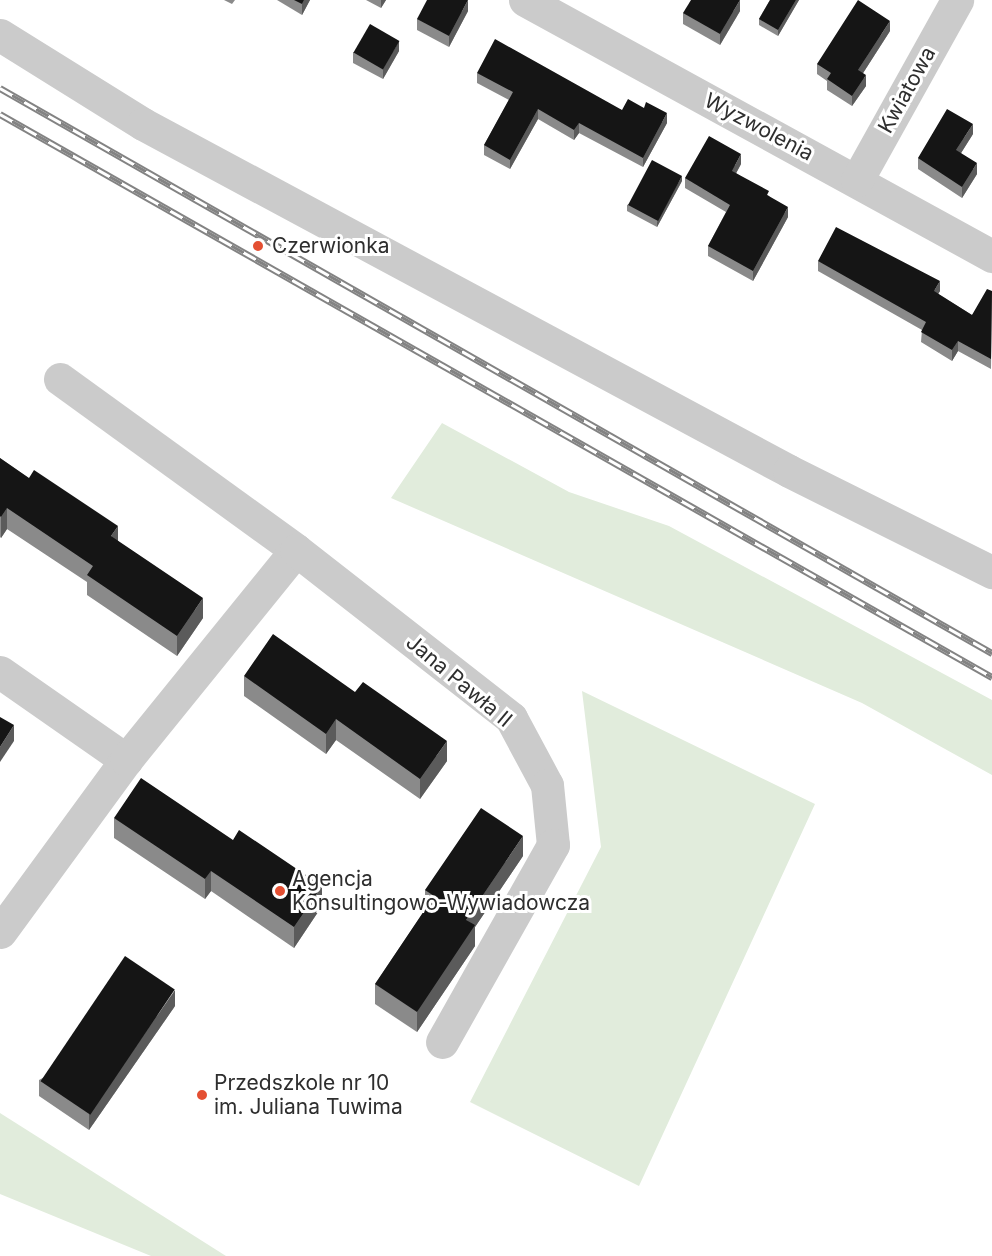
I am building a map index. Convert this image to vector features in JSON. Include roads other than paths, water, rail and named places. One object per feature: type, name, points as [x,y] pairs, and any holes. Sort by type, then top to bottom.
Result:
[{"type":"street","name":"Wyzwolenia","points":[[525,0],[992,256]]},
{"type":"street","name":"Kwiatowa","points":[[857,180],[957,0]]},
{"type":"street","points":[[0,35],[153,129],[789,471],[992,572]]},
{"type":"street","name":"Jana Pawła II","points":[[60,379],[296,550],[512,718],[547,785],[552,845],[442,1042]]},
{"type":"street","points":[[0,932],[126,760],[296,550]]},
{"type":"street","points":[[0,672],[126,760]]},
{"type":"railway","points":[[0,88],[992,653]]},
{"type":"railway","points":[[0,114],[992,677]]},
{"type":"place","name":"Czerwionka","points":[[258,246]]},
{"type":"place","name":"Agencja Konsultingowo-Wywiadowcza","points":[[280,891]]},
{"type":"place","name":"Przedszkole nr 10 im. Juliana Tuwima","points":[[202,1095]]}]
